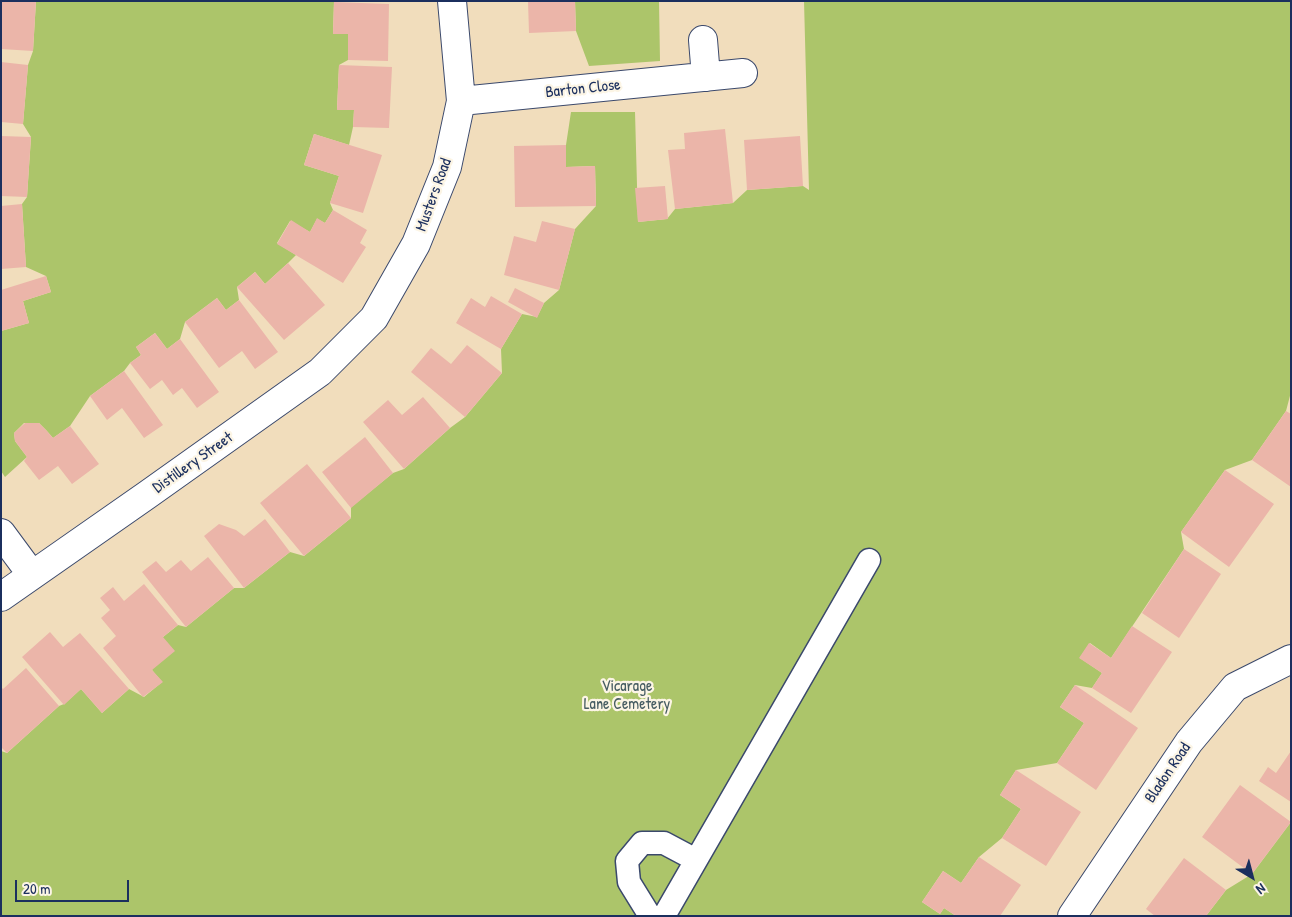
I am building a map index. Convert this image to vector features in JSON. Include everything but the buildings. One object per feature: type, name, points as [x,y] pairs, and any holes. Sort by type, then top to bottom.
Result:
[{"type":"street","name":"Musters Road","points":[[374,318],[416,244],[447,167],[461,101],[452,1]]},
{"type":"street","points":[[703,40],[706,77]]},
{"type":"street","name":"Barton Close","points":[[461,101],[743,73]]},
{"type":"street","name":"Distillery Street","points":[[1,597],[320,372],[374,318]]},
{"type":"street","points":[[1,533],[32,575]]},
{"type":"street","name":"Bladon Road","points":[[1072,916],[1189,742],[1235,687],[1291,659]]},
{"type":"lane","points":[[664,916],[869,560]]},
{"type":"lane","points":[[650,916],[629,882],[627,861],[642,844],[664,843],[696,860]]},
{"type":"green space","points":[[36,1],[334,1],[333,34],[348,34],[348,60],[339,65],[337,109],[354,110],[353,127],[349,145],[314,134],[304,165],[339,176],[330,203],[333,210],[325,223],[317,219],[310,232],[290,221],[277,243],[296,255],[265,284],[255,272],[237,287],[239,300],[226,310],[217,298],[185,322],[180,339],[167,349],[155,333],[136,347],[141,355],[130,363],[124,371],[90,396],[70,426],[53,438],[39,423],[24,423],[14,433],[15,441],[27,457],[5,477],[1,471],[1,331],[29,323],[23,301],[51,292],[46,276],[26,267],[22,204],[27,197],[31,137],[23,124],[28,65],[33,51]]},
{"type":"green space","points":[[575,1],[659,1],[660,61],[589,66],[576,31]]},
{"type":"green space","name":"Vicarage Lane Cemetery","points":[[804,1],[1291,1],[1291,392],[1286,411],[1252,460],[1225,470],[1181,532],[1184,549],[1111,658],[1090,643],[1080,658],[1102,673],[1092,688],[1075,685],[1060,707],[1084,723],[1057,763],[1016,770],[1000,795],[1021,809],[1002,838],[979,857],[961,883],[943,871],[922,902],[940,914],[944,908],[956,916],[1,916],[1,751],[7,753],[59,706],[81,689],[102,713],[129,689],[144,697],[162,682],[152,670],[163,637],[178,625],[186,627],[234,588],[244,588],[290,552],[304,556],[351,518],[351,507],[393,473],[404,469],[465,417],[502,373],[501,349],[522,314],[537,317],[544,303],[559,290],[575,229],[596,206],[595,166],[566,167],[566,145],[571,112],[635,112],[638,222],[667,219],[675,209],[733,203],[747,190],[803,186],[809,190]]},
{"type":"green space","points":[[1291,822],[1291,916],[1206,916],[1226,890],[1252,874]]}]
